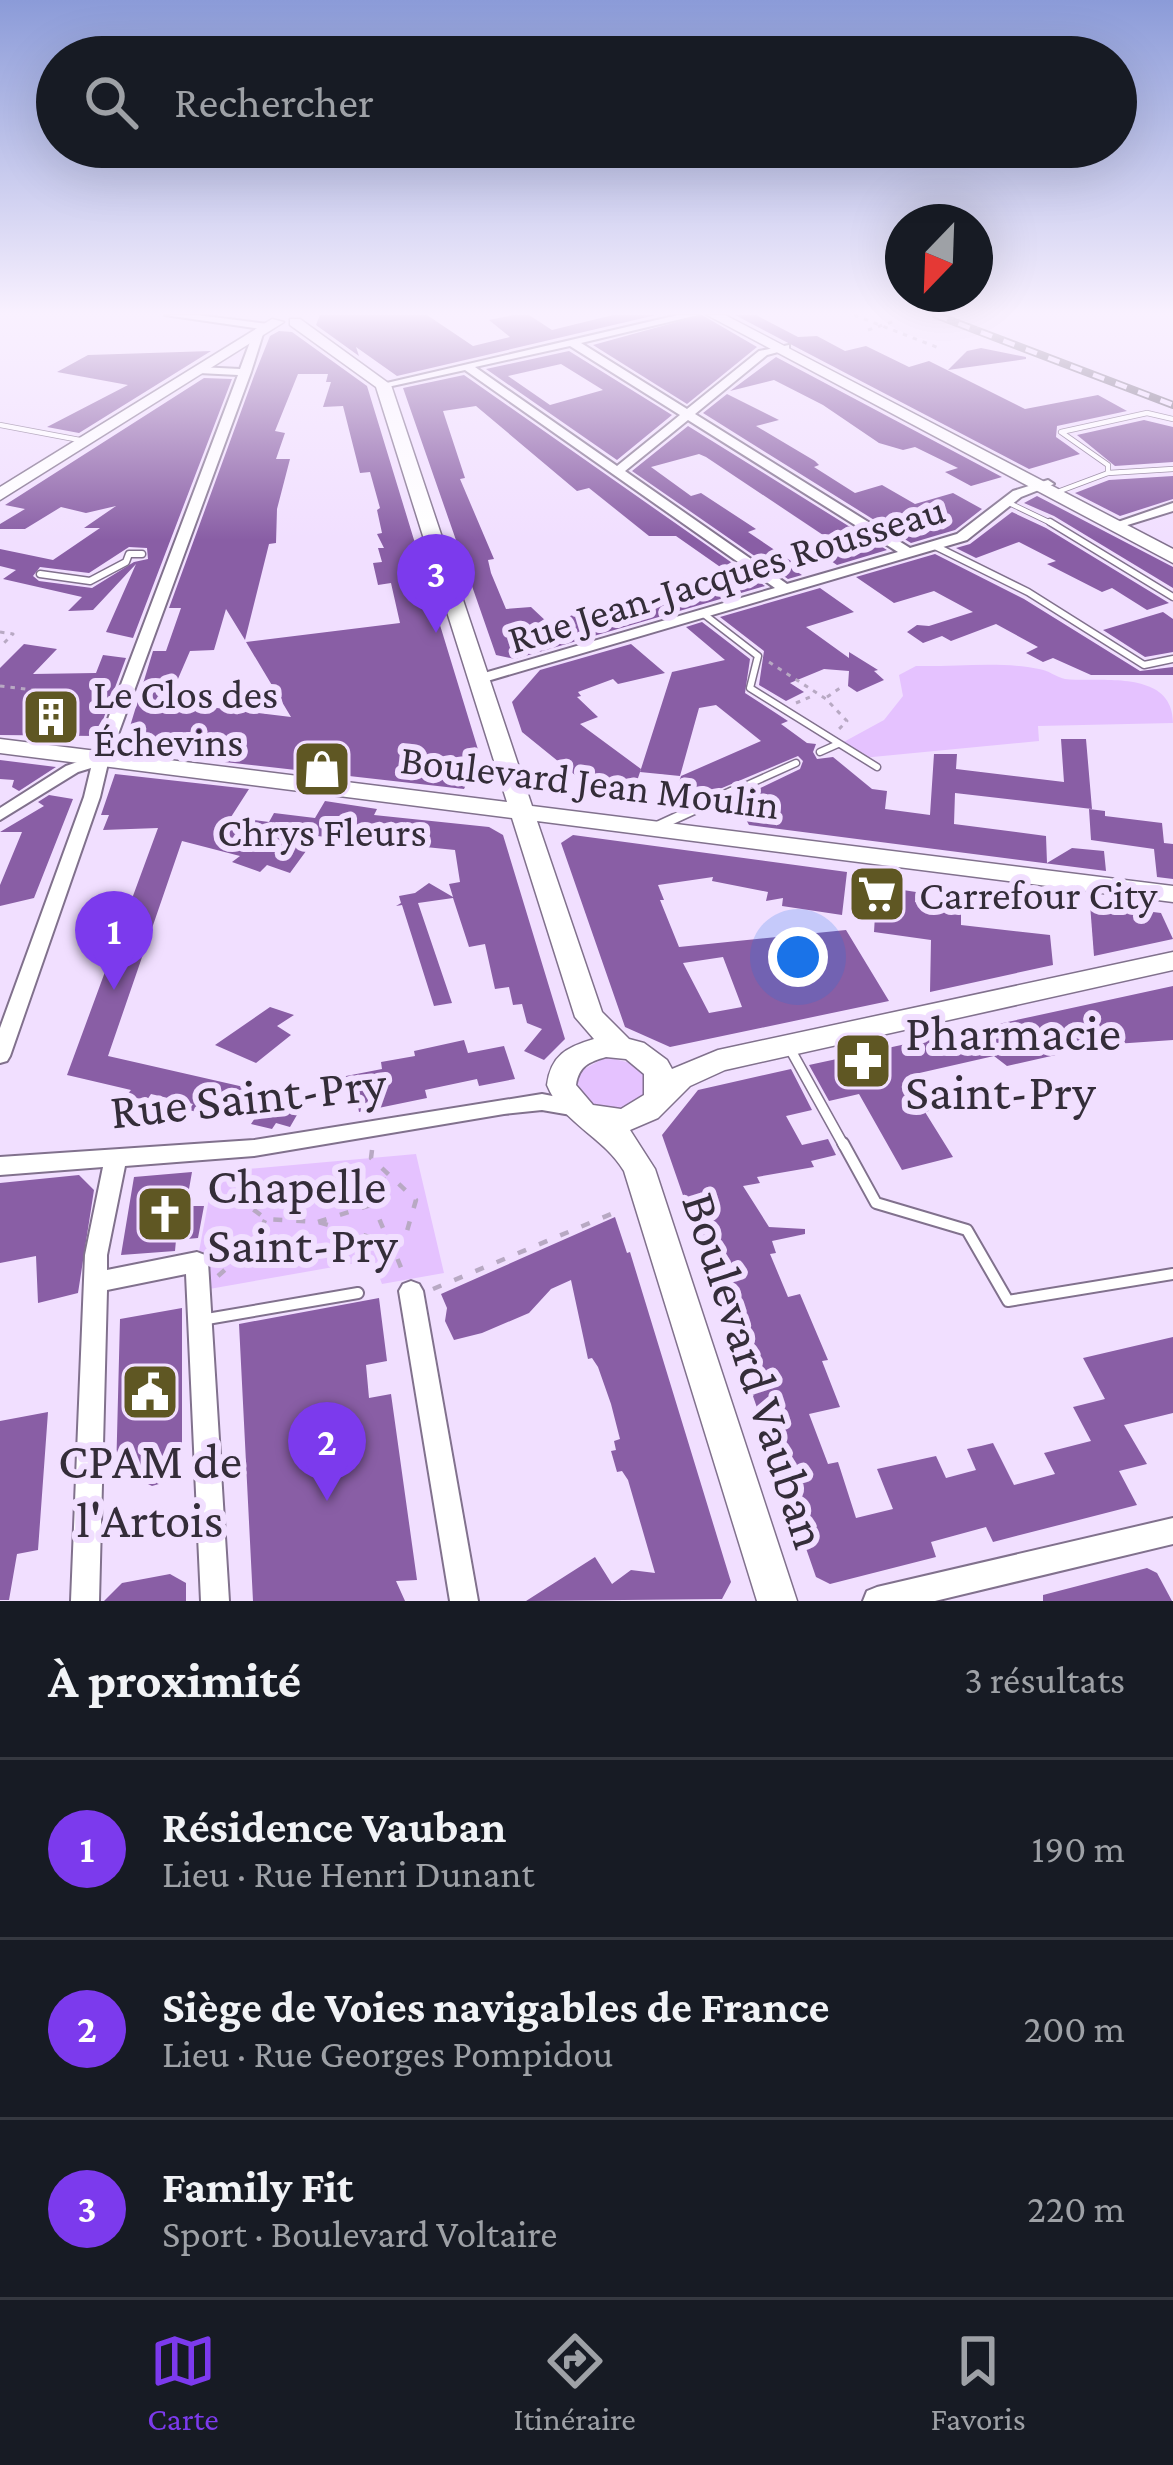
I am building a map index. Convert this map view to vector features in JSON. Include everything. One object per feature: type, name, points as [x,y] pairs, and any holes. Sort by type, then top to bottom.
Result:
[{"type":"street","points":[[0,495],[168,390]]},
{"type":"street","points":[[0,1056],[172,554],[239,390]]},
{"type":"street","points":[[385,390],[589,1017],[588,1031],[567,1067],[562,1092],[582,1113],[621,1121],[680,1078],[718,1061]]},
{"type":"street","points":[[500,390],[787,590]]},
{"type":"street","points":[[647,390],[909,554]]},
{"type":"street","points":[[618,471],[719,390]]},
{"type":"street","points":[[861,390],[1173,554]]},
{"type":"street","points":[[1049,487],[1173,554]]},
{"type":"street","name":"Rue Jean-Jacques Rousseau","points":[[479,680],[935,546],[974,532],[1007,502],[1049,487]]},
{"type":"street","points":[[1121,523],[1173,507]]},
{"type":"street","name":"Boulevard Jean Moulin","points":[[0,746],[1172,895]]},
{"type":"street","points":[[0,815],[72,769],[101,759]]},
{"type":"street","points":[[567,1067],[593,1048],[676,1063],[718,1061],[1173,961]]},
{"type":"street","points":[[589,1017],[662,1080],[653,1102]]},
{"type":"street","name":"Rue Saint-Pry","points":[[504,1106],[567,1067]]},
{"type":"street","name":"Rue Saint-Pry","points":[[0,1166],[238,1149],[542,1102],[582,1113]]},
{"type":"street","name":"Boulevard Vauban","points":[[643,1184],[653,1102]]},
{"type":"street","name":"Boulevard Vauban","points":[[582,1113],[622,1141],[643,1184],[777,1601]]},
{"type":"street","points":[[85,1601],[95,1282],[116,1156]]},
{"type":"street","points":[[95,1282],[196,1262],[215,1601]]},
{"type":"street","points":[[410,1291],[464,1601]]},
{"type":"street","points":[[877,1601],[1172,1533]]},
{"type":"lane","points":[[1108,473],[1108,465],[1061,432],[1147,413],[1173,419]]},
{"type":"lane","points":[[0,425],[86,441]]},
{"type":"lane","points":[[1049,487],[1108,473],[1173,469]]},
{"type":"lane","points":[[1007,502],[1045,519],[1173,597]]},
{"type":"lane","points":[[935,546],[1028,592],[1144,665],[1173,659]]},
{"type":"lane","points":[[40,574],[91,581],[126,562],[129,554],[142,554]]},
{"type":"lane","points":[[705,615],[758,656],[746,702]]},
{"type":"lane","points":[[750,688],[877,767]]},
{"type":"lane","points":[[820,752],[840,744]]},
{"type":"lane","points":[[651,829],[796,763]]},
{"type":"lane","points":[[788,1046],[876,1203],[967,1230],[1008,1301],[1173,1274]]},
{"type":"lane","points":[[200,1321],[358,1293]]},
{"type":"path","points":[[0,632],[13,634],[0,647]]},
{"type":"path","points":[[758,656],[826,699],[847,721],[827,736]]},
{"type":"path","points":[[0,686],[58,693]]},
{"type":"path","points":[[826,699],[840,688]]},
{"type":"path","points":[[784,708],[818,694]]},
{"type":"path","points":[[238,1149],[246,1204],[266,1219],[318,1222],[390,1243],[407,1232],[416,1199],[409,1189],[384,1175],[371,1158],[375,1130]]},
{"type":"path","points":[[384,1175],[373,1204],[410,1291],[428,1291],[643,1184]]},
{"type":"path","points":[[318,1222],[373,1204]]},
{"type":"path","points":[[198,1285],[226,1272],[253,1245],[266,1219]]},
{"type":"shaded area","points":[[1009,665],[1065,679],[1131,682],[1161,693],[1170,705],[1173,723],[1038,726],[1039,741],[862,758],[840,744],[884,720],[903,696],[899,675],[916,666]]},
{"type":"shaded area","points":[[606,1057],[639,1065],[649,1081],[643,1098],[624,1110],[589,1105],[576,1089],[579,1072]]},
{"type":"shaded area","points":[[416,1154],[444,1273],[382,1284],[373,1260],[198,1291],[197,1262],[214,1172]]},
{"type":"building","points":[[119,390],[149,390],[79,433],[47,427]]},
{"type":"building","points":[[186,390],[228,390],[133,638],[106,632],[136,564],[93,610],[68,611],[82,597],[3,579],[16,570],[0,566],[0,549],[53,560],[100,528],[84,528],[116,506],[86,513],[61,507],[25,529],[0,529],[0,524],[25,509],[5,505]],"holes":[[[129,547],[147,548],[148,559],[134,562],[92,588],[39,581],[33,576],[40,567],[89,573]]]},
{"type":"building","points":[[249,390],[292,390],[275,431],[285,433],[276,459],[290,459],[277,509],[276,543],[269,544],[245,640],[226,609],[214,650],[190,651],[168,702],[291,717],[246,642],[400,623],[391,583],[378,585],[373,563],[382,562],[378,548],[384,548],[377,534],[382,533],[380,508],[370,472],[360,473],[343,406],[323,407],[329,390],[368,390],[480,756],[464,789],[189,758],[197,748],[147,742],[142,748],[124,746],[153,651],[166,651],[181,608],[169,608]]},
{"type":"building","points":[[404,390],[485,390],[765,586],[515,659],[496,655]],"holes":[[[476,406],[577,491],[589,488],[649,536],[676,536],[736,578],[640,606],[636,603],[594,615],[589,610],[548,623],[531,607],[506,609],[491,573],[488,560],[494,559],[460,479],[465,478],[443,411]]]},
{"type":"building","points":[[516,390],[528,390],[550,405],[603,390],[631,390],[672,415],[617,460]]},
{"type":"building","points":[[664,390],[705,390],[687,404]]},
{"type":"building","points":[[793,390],[838,390],[1002,477],[971,486],[945,472],[958,468],[915,447],[903,450],[879,443]]},
{"type":"building","points":[[878,390],[986,390],[1025,409],[1098,395],[1127,411],[1057,426],[1056,437],[1080,454],[1029,469]]},
{"type":"building","points":[[727,394],[779,420],[756,426],[815,461],[819,465],[814,467],[855,493],[882,485],[915,504],[953,493],[982,509],[955,530],[911,543],[703,413]]},
{"type":"building","points":[[1144,420],[1173,427],[1173,462],[1115,466],[1077,435]]},
{"type":"building","points":[[688,426],[887,550],[837,565],[813,549],[835,543],[706,457],[699,454],[651,467],[691,496],[701,493],[756,529],[748,532],[791,561],[788,566],[802,575],[788,579],[632,471]]},
{"type":"building","points":[[1173,476],[1173,499],[1120,516],[1075,493],[1109,480]]},
{"type":"building","points":[[1037,496],[1173,567],[1173,588],[1024,503]]},
{"type":"building","points":[[1012,512],[1169,603],[1147,610],[1112,588],[1102,592],[1047,564],[1056,561],[1019,542],[976,558],[956,548],[970,544]]},
{"type":"building","points":[[935,554],[1024,599],[1140,671],[1173,667],[1173,675],[1091,675],[1053,658],[1043,662],[1026,653],[1038,647],[996,624],[951,641],[942,636],[923,643],[907,632],[917,625],[929,626],[973,612],[934,591],[894,603],[856,577]]},
{"type":"building","points":[[820,588],[854,612],[806,627],[849,658],[849,652],[878,670],[874,671],[884,680],[857,692],[848,686],[849,671],[824,669],[790,683],[804,692],[786,701],[759,685],[764,651],[720,617]]},
{"type":"building","points":[[1163,612],[1173,619],[1173,652],[1145,657],[1103,630]]},
{"type":"building","points":[[702,622],[750,659],[745,693],[788,721],[781,724],[807,743],[816,744],[817,759],[833,757],[872,789],[887,791],[885,809],[930,815],[934,754],[957,754],[956,769],[1064,782],[1061,739],[1086,739],[1092,809],[955,793],[954,824],[1046,836],[1047,863],[1072,848],[1104,851],[1106,871],[749,825],[741,810],[727,804],[800,769],[803,761],[798,756],[696,799],[675,795],[681,776],[761,741],[716,705],[699,708],[680,776],[640,772],[672,672],[725,660],[686,627]]},
{"type":"building","points":[[24,644],[57,649],[33,674],[96,673],[103,655],[126,658],[97,736],[0,735],[0,668]]},
{"type":"building","points":[[631,644],[665,673],[618,684],[613,679],[578,692],[581,696],[577,697],[598,717],[580,724],[641,769],[634,790],[623,789],[621,800],[602,799],[605,786],[580,779],[522,732],[512,702],[540,670]]},
{"type":"building","points":[[0,760],[56,767],[19,791],[12,787],[14,780],[0,779]]},
{"type":"building","points":[[115,774],[249,789],[231,817],[269,822],[274,813],[315,818],[325,801],[377,809],[374,815],[489,827],[503,835],[565,1039],[544,1060],[524,1051],[542,1029],[527,1023],[522,1004],[513,1005],[509,987],[495,989],[485,944],[469,947],[453,898],[418,903],[452,1003],[434,1006],[402,905],[396,906],[401,903],[399,896],[415,893],[429,883],[453,897],[449,884],[460,882],[455,850],[317,836],[290,873],[267,865],[260,872],[232,862],[240,856],[182,841],[108,1056],[305,1101],[290,1127],[276,1123],[272,1129],[251,1124],[255,1118],[214,1109],[209,1115],[189,1110],[193,1104],[151,1094],[147,1100],[126,1096],[131,1090],[67,1075],[158,828],[103,830],[109,815],[101,815]]},
{"type":"building","points":[[49,795],[73,799],[34,898],[0,906],[0,885],[22,832],[0,832],[44,806],[38,802]]},
{"type":"building","points":[[1089,809],[1105,811],[1105,816],[1162,823],[1164,843],[1173,844],[1173,879],[1157,877],[1154,849],[1091,840]]},
{"type":"building","points":[[573,835],[847,872],[842,915],[782,906],[783,898],[766,901],[768,892],[712,881],[713,877],[658,885],[679,947],[846,930],[889,1001],[670,1047],[625,1027],[561,843]],"holes":[[[723,957],[742,1007],[709,1013],[683,963]]]},
{"type":"building","points":[[890,888],[916,892],[915,902],[961,907],[961,925],[1050,935],[1053,965],[930,992],[931,940],[874,932],[875,915],[886,917]]},
{"type":"building","points":[[1090,904],[1161,913],[1173,939],[1094,956]]},
{"type":"building","points":[[1173,986],[1173,1040],[1100,1045],[1007,1066],[994,1056],[915,1074],[936,1109],[925,1112],[953,1157],[902,1170],[859,1094],[829,1101],[809,1065]]},
{"type":"building","points":[[270,1007],[294,1015],[277,1026],[291,1035],[256,1063],[215,1045]]},
{"type":"building","points":[[464,1040],[468,1053],[504,1046],[515,1079],[479,1086],[477,1079],[425,1090],[427,1098],[359,1112],[355,1090],[344,1093],[341,1077],[382,1069],[381,1062]]},
{"type":"building","points":[[791,1069],[812,1110],[786,1116],[802,1145],[828,1139],[836,1155],[811,1161],[814,1167],[757,1177],[760,1183],[743,1186],[769,1227],[805,1229],[805,1234],[772,1241],[776,1253],[770,1254],[788,1297],[800,1294],[828,1360],[822,1361],[840,1407],[809,1414],[828,1464],[838,1462],[856,1518],[893,1509],[877,1469],[936,1456],[946,1478],[976,1470],[967,1449],[993,1443],[1014,1485],[1055,1474],[1044,1453],[1091,1441],[1073,1407],[1105,1399],[1083,1358],[1173,1337],[1173,1413],[1124,1425],[1147,1464],[1119,1471],[1137,1505],[993,1542],[986,1527],[931,1542],[936,1557],[830,1584],[816,1577],[662,1135],[698,1090]]},
{"type":"building","name":"Chapelle Saint-Pry","points":[[192,1172],[186,1206],[204,1206],[198,1238],[176,1240],[175,1251],[121,1255],[134,1177]]},
{"type":"building","points":[[79,1175],[94,1190],[78,1293],[38,1303],[36,1256],[0,1263],[0,1183]]},
{"type":"building","points":[[615,1217],[630,1252],[731,1582],[722,1599],[526,1601],[595,1557],[612,1584],[631,1570],[655,1573],[628,1480],[622,1471],[617,1472],[611,1451],[620,1439],[611,1404],[598,1367],[588,1359],[571,1280],[551,1289],[529,1313],[482,1333],[454,1340],[445,1321],[447,1308],[441,1294]]},
{"type":"building","points":[[379,1298],[387,1361],[366,1365],[369,1398],[391,1394],[417,1580],[396,1581],[405,1601],[253,1601],[239,1324]]},
{"type":"building","name":"CPAM de l'Artois","points":[[182,1308],[182,1466],[173,1480],[152,1486],[140,1480],[138,1472],[116,1475],[120,1319]]},
{"type":"building","points":[[48,1412],[38,1550],[17,1554],[9,1600],[0,1600],[0,1421]]},
{"type":"building","points":[[1147,1568],[1157,1573],[1172,1601],[1043,1601],[1043,1595]]},
{"type":"building","points":[[170,1574],[186,1583],[186,1601],[104,1601],[122,1583]]},
{"type":"railway","points":[[1133,390],[1173,405]]},
{"type":"place","name":"Family Fit","points":[[436,633]]},
{"type":"place","name":"Le Clos des Échevins","points":[[51,717]]},
{"type":"place","name":"Chrys Fleurs","points":[[322,769]]},
{"type":"place","name":"Carrefour City","points":[[877,894]]},
{"type":"place","name":"Résidence Vauban","points":[[114,990]]},
{"type":"place","name":"Pharmacie Saint-Pry","points":[[863,1061]]},
{"type":"place","name":"Chapelle Saint-Pry","points":[[165,1214]]},
{"type":"place","name":"CPAM de l'Artois","points":[[150,1392]]},
{"type":"place","name":"Siège de Voies navigables de France","points":[[327,1501]]}]
